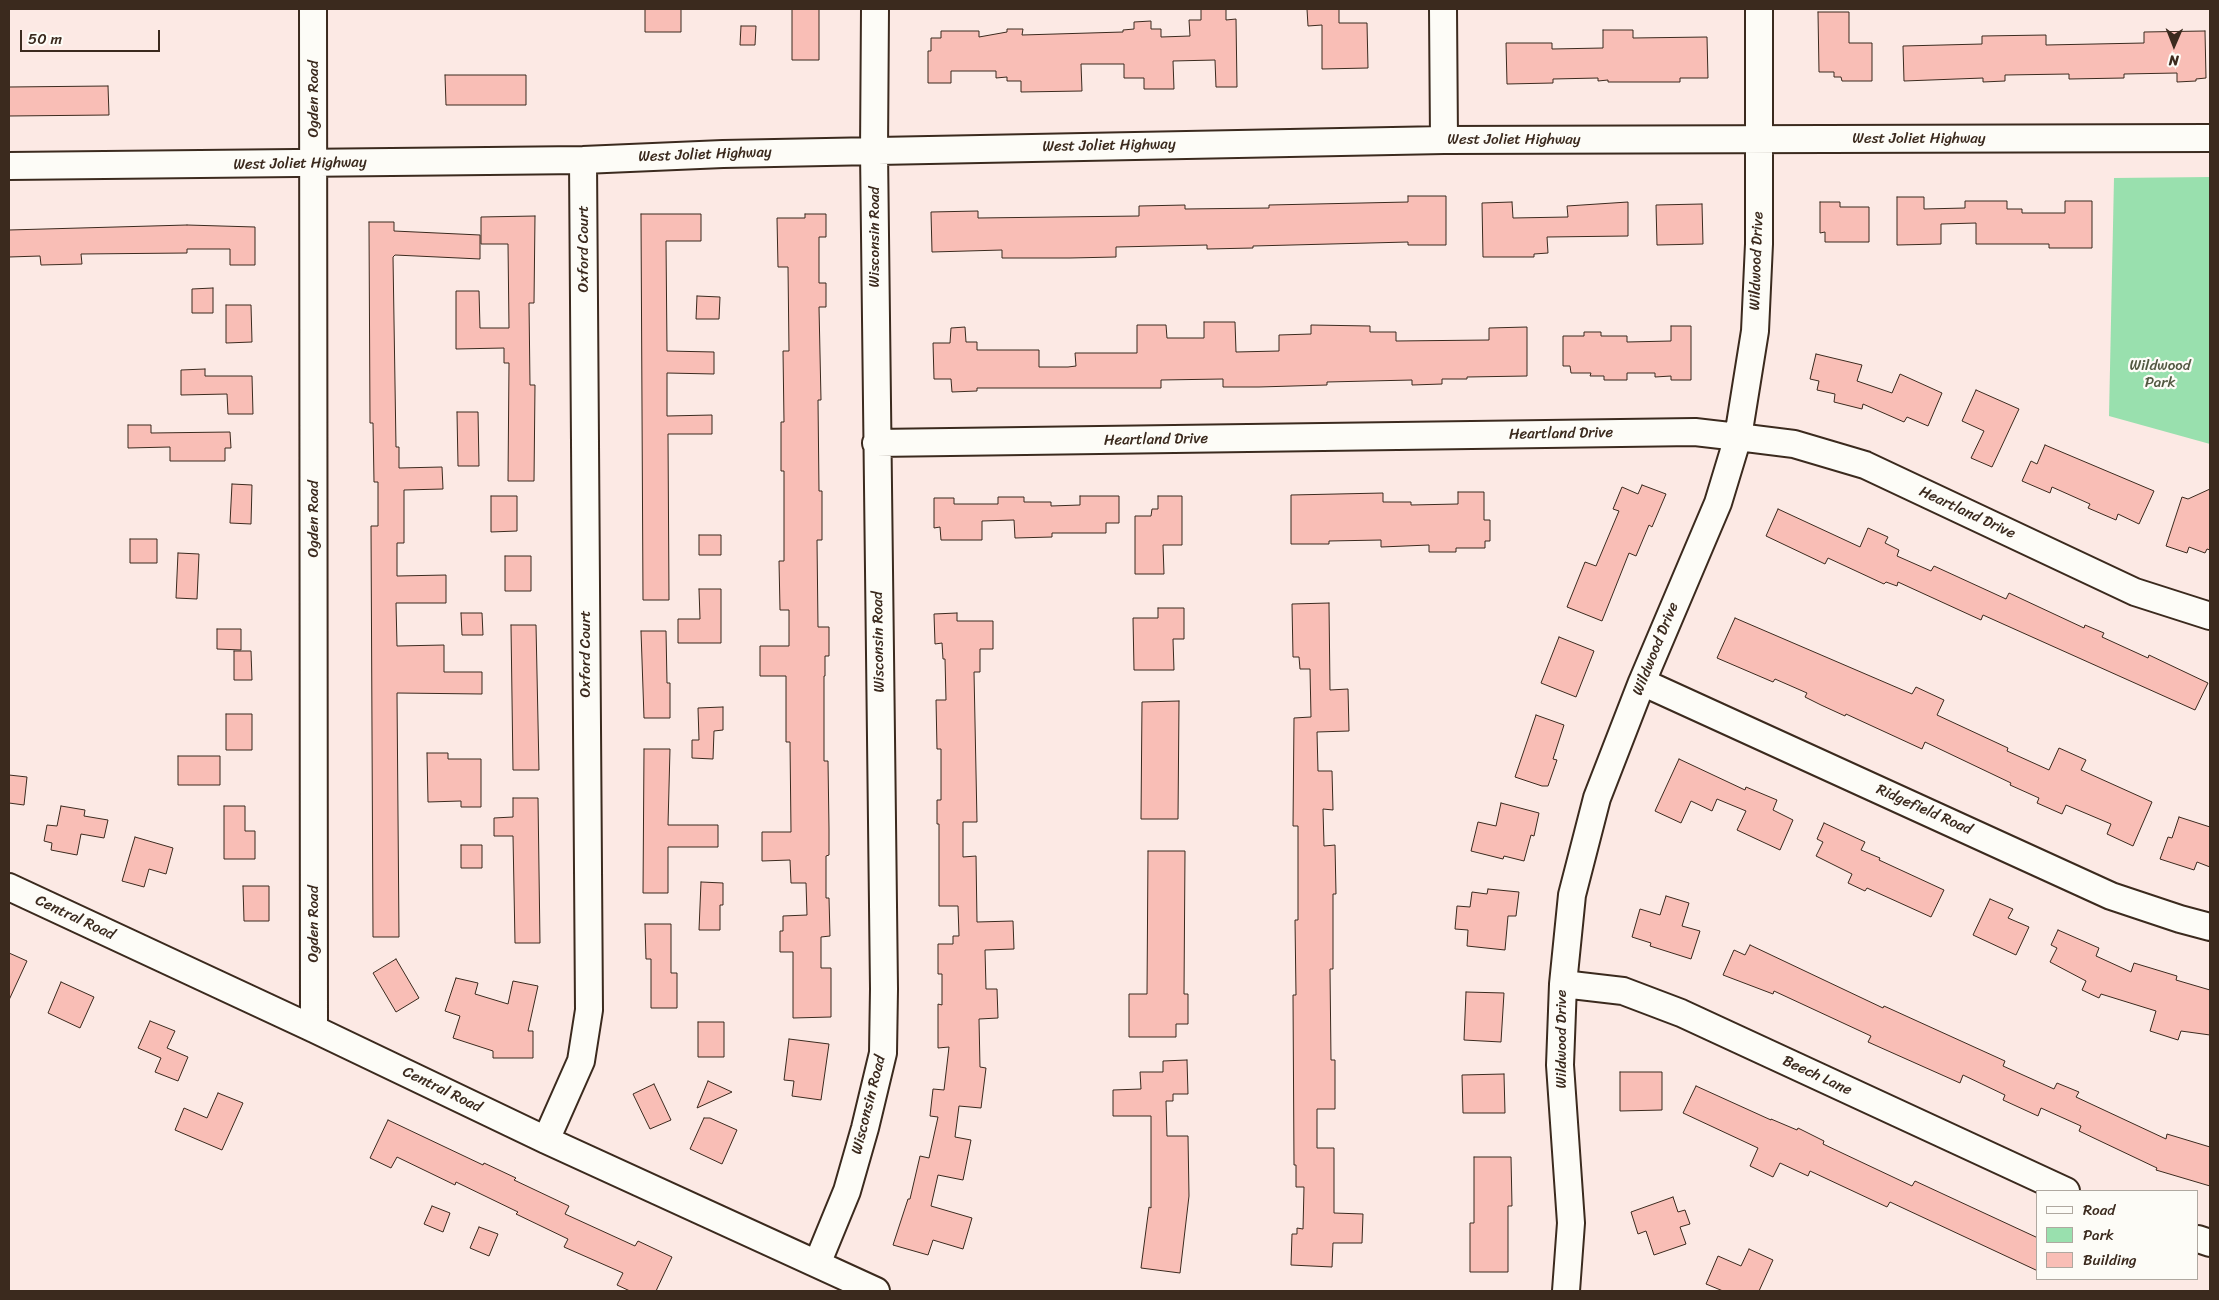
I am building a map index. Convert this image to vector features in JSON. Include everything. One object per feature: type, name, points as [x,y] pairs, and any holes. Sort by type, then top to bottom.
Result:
[{"type":"street","name":"Ogden Road","points":[[313,9],[314,1028]]},
{"type":"street","name":"Wisconsin Road","points":[[817,1264],[847,1191],[866,1128],[883,1053],[884,989],[876,443],[875,9]]},
{"type":"street","points":[[1443,9],[1444,140]]},
{"type":"street","name":"Wildwood Drive","points":[[1566,1291],[1571,1223],[1560,1065],[1562,984],[1572,895],[1597,798],[1642,682],[1718,503],[1738,437],[1755,331],[1759,244],[1759,9]]},
{"type":"street","name":"West Joliet Highway","points":[[9,166],[583,160],[723,154],[1444,140],[2210,138]]},
{"type":"street","name":"Oxford Court","points":[[546,1140],[581,1061],[588,1010],[583,160]]},
{"type":"street","name":"Heartland Drive","points":[[876,443],[1695,432],[1794,444],[1865,466],[2135,592],[2210,616]]},
{"type":"street","name":"Ridgefield Road","points":[[1642,682],[2111,896],[2180,920],[2210,927]]},
{"type":"street","name":"Central Road","points":[[9,886],[314,1028],[546,1140],[876,1291]]},
{"type":"street","name":"Beech Lane","points":[[1562,984],[1623,991],[1681,1013],[2064,1190]]},
{"type":"green space","name":"Wildwood Park","points":[[2210,177],[2210,444],[2109,416],[2114,178]]},
{"type":"building","points":[[645,9],[681,9],[681,32],[645,32]]},
{"type":"building","points":[[792,9],[819,9],[819,60],[792,60]]},
{"type":"building","points":[[1201,9],[1226,9],[1226,20],[1236,19],[1237,87],[1216,87],[1215,60],[1173,61],[1174,89],[1144,89],[1144,78],[1124,78],[1124,64],[1081,64],[1082,91],[1021,92],[1021,81],[1007,81],[1007,77],[996,78],[996,71],[951,71],[951,83],[928,83],[928,51],[931,51],[931,38],[941,38],[941,31],[979,31],[979,37],[1007,32],[1007,29],[1023,29],[1022,35],[1123,32],[1123,30],[1134,29],[1134,22],[1151,21],[1151,29],[1161,29],[1161,37],[1190,36],[1189,20],[1201,20]]},
{"type":"building","points":[[1307,9],[1339,9],[1339,23],[1367,23],[1368,68],[1322,69],[1322,25],[1308,26]]},
{"type":"building","points":[[1818,12],[1849,12],[1849,43],[1872,43],[1872,81],[1842,81],[1841,77],[1834,77],[1834,72],[1819,72]]},
{"type":"building","points":[[741,26],[756,26],[755,45],[740,45]]},
{"type":"building","points":[[1603,30],[1633,30],[1633,38],[1707,37],[1708,78],[1680,78],[1680,82],[1608,82],[1608,80],[1598,81],[1598,78],[1553,79],[1553,83],[1507,84],[1506,43],[1552,43],[1552,49],[1603,48]]},
{"type":"building","points":[[2205,31],[2206,78],[2196,79],[2196,81],[2177,82],[2177,73],[2124,74],[2124,78],[2069,79],[2069,74],[2005,75],[2005,81],[1983,82],[1983,78],[1904,81],[1903,46],[1982,44],[1982,36],[2046,35],[2046,45],[2144,43],[2144,32]]},
{"type":"building","points":[[445,75],[526,75],[526,105],[446,105]]},
{"type":"building","points":[[108,86],[109,115],[9,116],[9,87]]},
{"type":"building","points":[[1408,196],[1446,196],[1446,245],[1408,245],[1408,242],[1207,249],[1207,245],[1116,247],[1116,257],[1070,258],[1002,258],[1002,250],[932,252],[931,212],[978,211],[978,218],[1139,216],[1139,206],[1185,205],[1185,209],[1269,208],[1269,205],[1408,202]]},
{"type":"building","points":[[1897,197],[1924,197],[1924,209],[1965,208],[1965,201],[2007,201],[2007,209],[2022,209],[2022,213],[2065,213],[2065,201],[2092,201],[2092,248],[2049,248],[2049,244],[1976,244],[1976,223],[1941,224],[1941,244],[1897,245]]},
{"type":"building","points":[[1512,202],[1513,218],[1568,217],[1567,206],[1628,202],[1628,236],[1547,237],[1548,253],[1534,254],[1534,257],[1483,257],[1482,203]]},
{"type":"building","points":[[1820,202],[1840,202],[1840,207],[1869,207],[1869,242],[1825,242],[1825,232],[1820,233]]},
{"type":"building","points":[[1702,204],[1703,244],[1657,245],[1656,205]]},
{"type":"building","points":[[641,214],[701,214],[701,241],[666,241],[667,351],[714,352],[714,374],[667,373],[667,416],[712,415],[712,434],[668,434],[669,600],[643,600]]},
{"type":"building","points":[[805,214],[826,214],[826,237],[819,237],[819,283],[826,283],[826,307],[819,307],[821,400],[818,400],[819,491],[822,491],[822,540],[817,540],[818,627],[829,627],[829,656],[825,656],[824,676],[824,761],[828,761],[829,855],[826,856],[826,898],[829,898],[830,936],[821,937],[821,968],[831,968],[831,1017],[793,1018],[793,952],[780,952],[780,931],[783,931],[783,916],[807,915],[806,883],[791,883],[790,860],[762,861],[762,832],[791,832],[790,742],[786,742],[786,676],[760,676],[760,646],[789,646],[789,610],[780,610],[779,561],[784,561],[784,471],[781,471],[781,422],[784,422],[783,351],[789,351],[788,267],[778,267],[777,218],[805,218]]},
{"type":"building","points":[[535,216],[534,303],[529,303],[530,385],[535,385],[534,481],[508,481],[509,363],[504,363],[504,348],[456,349],[456,291],[479,291],[480,328],[509,328],[508,244],[481,244],[481,217]]},
{"type":"building","points":[[369,222],[394,222],[394,231],[480,235],[480,259],[395,255],[393,257],[396,447],[399,447],[399,468],[442,467],[443,489],[404,490],[404,543],[397,543],[397,576],[446,575],[446,603],[396,603],[397,646],[444,645],[444,672],[482,672],[482,694],[397,693],[399,937],[373,937],[371,526],[378,526],[378,482],[374,482],[373,423],[370,423]]},
{"type":"building","points":[[187,225],[255,227],[255,265],[230,265],[230,249],[187,249],[187,253],[81,254],[82,264],[41,265],[40,256],[9,257],[9,230]]},
{"type":"building","points":[[213,288],[213,313],[192,313],[192,289]]},
{"type":"building","points":[[697,296],[720,297],[719,319],[696,319]]},
{"type":"building","points":[[226,305],[251,305],[252,342],[226,343]]},
{"type":"building","points":[[1204,322],[1235,322],[1236,352],[1279,351],[1279,335],[1311,334],[1311,325],[1370,326],[1370,332],[1396,332],[1396,341],[1489,340],[1489,328],[1527,327],[1527,376],[1442,379],[1442,384],[1412,385],[1412,380],[1327,382],[1327,385],[1259,387],[1223,387],[1223,379],[1161,380],[1161,388],[977,388],[977,391],[952,392],[951,379],[934,379],[933,343],[950,343],[951,328],[965,327],[966,342],[977,342],[977,350],[1039,350],[1039,367],[1068,367],[1076,366],[1075,353],[1137,353],[1137,325],[1166,325],[1167,338],[1204,338]]},
{"type":"building","points":[[1671,326],[1691,326],[1691,380],[1671,380],[1671,376],[1655,377],[1655,373],[1627,373],[1627,380],[1604,380],[1604,376],[1590,376],[1591,373],[1571,373],[1570,366],[1563,366],[1563,336],[1584,336],[1584,332],[1601,332],[1601,336],[1627,336],[1627,342],[1671,341]]},
{"type":"building","points":[[1816,354],[1862,365],[1857,381],[1892,393],[1900,374],[1942,393],[1928,426],[1907,417],[1904,422],[1863,404],[1862,409],[1834,402],[1835,394],[1817,390],[1819,381],[1810,379]]},
{"type":"building","points":[[205,369],[205,376],[252,376],[253,414],[228,414],[227,394],[181,395],[181,370]]},
{"type":"building","points":[[1976,390],[2019,409],[1992,467],[1971,458],[1984,431],[1962,421]]},
{"type":"building","points":[[457,412],[478,412],[479,466],[458,466]]},
{"type":"building","points":[[128,425],[151,425],[151,433],[230,432],[231,448],[225,448],[225,461],[170,461],[170,447],[128,448]]},
{"type":"building","points":[[2045,445],[2154,491],[2139,524],[2118,514],[2116,520],[2088,508],[2090,504],[2052,487],[2050,493],[2022,481],[2031,461],[2037,464]]},
{"type":"building","points":[[232,484],[252,485],[251,524],[230,523]]},
{"type":"building","points":[[1642,485],[1666,494],[1652,527],[1649,525],[1636,556],[1629,553],[1602,621],[1567,607],[1585,562],[1596,566],[1619,511],[1613,509],[1622,487],[1638,494]]},
{"type":"building","points":[[2210,489],[2210,550],[2207,549],[2205,553],[2189,547],[2187,553],[2166,546],[2182,497],[2188,499]]},
{"type":"building","points":[[1458,492],[1484,492],[1484,520],[1490,520],[1490,541],[1485,541],[1485,548],[1456,548],[1456,552],[1429,552],[1429,545],[1381,547],[1381,540],[1329,541],[1329,544],[1291,544],[1291,495],[1383,493],[1383,502],[1411,502],[1411,505],[1458,504]]},
{"type":"building","points":[[491,496],[517,496],[517,531],[491,532]]},
{"type":"building","points":[[1080,496],[1119,496],[1119,523],[1106,523],[1106,533],[1052,533],[1052,537],[1015,538],[1014,520],[982,521],[982,540],[941,540],[940,527],[934,528],[934,498],[954,498],[954,504],[998,504],[998,497],[1024,497],[1024,502],[1051,502],[1051,506],[1080,505]]},
{"type":"building","points":[[1158,496],[1182,496],[1182,545],[1163,545],[1164,574],[1135,574],[1135,516],[1151,516],[1152,509],[1158,509]]},
{"type":"building","points":[[1778,509],[1860,547],[1868,528],[1888,537],[1885,543],[1899,550],[1897,556],[1931,571],[1934,566],[2006,599],[2009,593],[2084,628],[2085,625],[2104,633],[2102,637],[2148,658],[2149,655],[2208,683],[2195,710],[1983,615],[1981,620],[1898,582],[1897,586],[1886,582],[1884,584],[1828,558],[1825,564],[1766,536]]},
{"type":"building","points":[[699,535],[721,535],[721,555],[699,555]]},
{"type":"building","points":[[130,539],[157,539],[157,563],[130,563]]},
{"type":"building","points":[[178,553],[199,554],[197,599],[176,598]]},
{"type":"building","points":[[505,556],[531,556],[531,591],[505,591]]},
{"type":"building","points":[[699,589],[721,589],[721,643],[678,643],[678,619],[700,619]]},
{"type":"building","points":[[1329,603],[1330,690],[1348,689],[1349,731],[1317,732],[1318,771],[1332,771],[1333,810],[1323,809],[1324,846],[1335,845],[1336,894],[1333,894],[1333,969],[1330,969],[1331,1060],[1335,1060],[1335,1109],[1317,1109],[1317,1148],[1334,1148],[1334,1213],[1363,1214],[1362,1243],[1333,1243],[1332,1267],[1291,1265],[1292,1234],[1297,1234],[1297,1228],[1303,1229],[1304,1187],[1296,1187],[1296,1165],[1294,1165],[1293,995],[1296,995],[1295,920],[1298,920],[1298,826],[1293,826],[1294,718],[1311,717],[1310,669],[1300,669],[1299,657],[1293,657],[1292,604]]},
{"type":"building","points":[[1158,608],[1184,608],[1184,639],[1173,639],[1174,670],[1134,670],[1133,618],[1158,618]]},
{"type":"building","points":[[461,613],[482,613],[483,635],[462,635]]},
{"type":"building","points":[[957,613],[957,621],[993,621],[993,649],[980,649],[980,672],[974,672],[977,822],[963,822],[963,857],[976,856],[977,922],[1013,921],[1014,949],[985,950],[986,989],[997,989],[998,1018],[979,1019],[980,1067],[986,1068],[981,1108],[959,1106],[955,1137],[971,1140],[963,1180],[938,1175],[931,1206],[972,1218],[963,1249],[933,1240],[928,1255],[893,1245],[908,1199],[910,1199],[920,1156],[929,1158],[938,1117],[930,1116],[933,1089],[944,1090],[949,1047],[938,1048],[938,1004],[942,1005],[942,974],[938,974],[938,944],[953,944],[953,936],[959,936],[958,906],[939,906],[939,824],[937,824],[937,800],[941,800],[941,749],[937,749],[936,700],[946,700],[945,659],[943,659],[942,643],[935,644],[934,614]]},
{"type":"building","points":[[1735,618],[1912,694],[1916,687],[1944,700],[1937,715],[2008,748],[2007,751],[2049,770],[2059,748],[2086,760],[2081,770],[2152,802],[2133,846],[2107,834],[2111,824],[2066,805],[2062,814],[2037,803],[2039,798],[2010,785],[2011,783],[1925,742],[1922,749],[1846,714],[1845,716],[1821,705],[1805,697],[1807,693],[1775,679],[1773,682],[1717,658]]},
{"type":"building","points":[[511,625],[536,625],[539,770],[513,770]]},
{"type":"building","points":[[217,629],[241,629],[241,650],[217,649]]},
{"type":"building","points":[[641,631],[666,631],[667,683],[670,683],[670,718],[644,718]]},
{"type":"building","points":[[1559,637],[1594,651],[1576,697],[1541,683]]},
{"type":"building","points":[[234,651],[251,651],[252,680],[234,680]]},
{"type":"building","points":[[1179,701],[1178,819],[1141,819],[1142,702]]},
{"type":"building","points":[[723,707],[723,730],[714,731],[713,759],[692,758],[692,740],[699,740],[698,708]]},
{"type":"building","points":[[226,714],[252,714],[252,750],[226,750]]},
{"type":"building","points":[[1536,715],[1564,725],[1553,759],[1557,760],[1548,786],[1542,786],[1515,777]]},
{"type":"building","points":[[644,749],[670,749],[668,825],[718,825],[718,847],[668,847],[668,893],[643,893]]},
{"type":"building","points":[[427,753],[448,753],[448,759],[481,759],[481,807],[461,807],[461,801],[428,802]]},
{"type":"building","points":[[178,756],[220,756],[220,785],[178,785]]},
{"type":"building","points":[[1679,759],[1745,790],[1746,787],[1777,800],[1773,810],[1793,820],[1780,850],[1737,830],[1746,811],[1717,799],[1712,811],[1691,801],[1681,823],[1655,811]]},
{"type":"building","points":[[9,775],[27,777],[24,805],[9,803]]},
{"type":"building","points":[[513,798],[538,798],[540,943],[515,943],[513,836],[494,836],[494,818],[513,817]]},
{"type":"building","points":[[1501,803],[1539,813],[1534,836],[1531,835],[1524,861],[1504,856],[1503,859],[1471,851],[1478,822],[1496,826]]},
{"type":"building","points":[[61,806],[85,810],[84,816],[108,820],[104,838],[81,834],[77,855],[51,850],[52,843],[44,841],[47,825],[57,826]]},
{"type":"building","points":[[224,806],[245,806],[245,831],[255,831],[255,859],[224,859]]},
{"type":"building","points":[[2179,817],[2210,827],[2210,867],[2197,862],[2194,870],[2160,859],[2168,837],[2172,838]]},
{"type":"building","points":[[1824,823],[1865,842],[1861,850],[1944,890],[1931,917],[1867,888],[1865,891],[1848,883],[1852,874],[1816,856],[1823,842],[1817,839]]},
{"type":"building","points":[[135,837],[173,848],[166,874],[149,869],[144,887],[122,881]]},
{"type":"building","points":[[461,845],[482,845],[482,868],[461,868]]},
{"type":"building","points":[[1148,851],[1185,851],[1184,994],[1188,994],[1188,1024],[1176,1024],[1176,1037],[1129,1037],[1129,994],[1147,994]]},
{"type":"building","points":[[701,882],[723,883],[723,905],[720,905],[720,930],[699,930]]},
{"type":"building","points":[[243,886],[269,886],[269,921],[244,921]]},
{"type":"building","points":[[1488,889],[1519,892],[1516,916],[1508,916],[1505,950],[1467,946],[1468,930],[1455,929],[1457,906],[1470,907],[1472,892],[1487,894]]},
{"type":"building","points":[[1666,896],[1689,903],[1682,926],[1700,931],[1691,959],[1650,946],[1651,943],[1632,937],[1640,909],[1660,915]]},
{"type":"building","points":[[1990,899],[2013,909],[2008,918],[2029,927],[2016,955],[1973,935]]},
{"type":"building","points":[[645,924],[671,924],[671,973],[677,973],[677,1008],[651,1008],[651,959],[646,959]]},
{"type":"building","points":[[2058,930],[2099,948],[2096,956],[2131,972],[2134,963],[2177,976],[2176,980],[2210,990],[2210,1035],[2181,1031],[2178,1040],[2150,1031],[2156,1011],[2101,994],[2099,998],[2082,990],[2086,981],[2050,962],[2057,948],[2051,945]]},
{"type":"building","points":[[1750,945],[1883,1008],[1884,1006],[2005,1061],[2003,1066],[2054,1089],[2057,1083],[2079,1092],[2076,1097],[2166,1139],[2167,1134],[2210,1147],[2210,1186],[2156,1170],[2157,1168],[2079,1131],[2081,1126],[2041,1108],[2038,1116],[2003,1100],[2005,1095],[1963,1075],[1960,1083],[1868,1042],[1871,1036],[1774,991],[1773,994],[1723,975],[1734,950],[1745,955]]},
{"type":"building","points":[[9,953],[27,961],[9,1000]]},
{"type":"building","points":[[396,959],[419,998],[396,1012],[373,973]]},
{"type":"building","points":[[456,978],[478,983],[475,994],[508,1004],[513,981],[538,986],[528,1031],[533,1031],[533,1058],[493,1058],[493,1051],[453,1038],[460,1016],[445,1011]]},
{"type":"building","points":[[61,982],[94,997],[80,1028],[48,1013]]},
{"type":"building","points":[[1466,992],[1504,993],[1501,1042],[1464,1040]]},
{"type":"building","points":[[150,1021],[175,1031],[167,1048],[188,1057],[178,1081],[155,1072],[161,1058],[138,1048]]},
{"type":"building","points":[[698,1022],[724,1022],[724,1057],[698,1057]]},
{"type":"building","points":[[789,1039],[829,1044],[821,1100],[792,1096],[794,1081],[784,1080]]},
{"type":"building","points":[[1187,1060],[1188,1094],[1173,1094],[1173,1101],[1166,1101],[1167,1136],[1188,1136],[1189,1196],[1180,1273],[1141,1268],[1149,1207],[1151,1208],[1151,1116],[1113,1116],[1113,1090],[1141,1089],[1140,1072],[1163,1072],[1163,1061]]},
{"type":"building","points":[[1620,1072],[1662,1072],[1662,1110],[1620,1111]]},
{"type":"building","points":[[1504,1074],[1505,1113],[1463,1113],[1462,1075]]},
{"type":"building","points":[[708,1081],[732,1092],[697,1108]]},
{"type":"building","points":[[654,1084],[671,1120],[650,1129],[633,1094]]},
{"type":"building","points":[[1696,1086],[1771,1120],[1797,1130],[1798,1128],[1824,1141],[1823,1144],[1912,1186],[1915,1181],[2036,1237],[2036,1270],[1890,1202],[1887,1207],[1810,1171],[1808,1176],[1780,1163],[1773,1177],[1750,1166],[1758,1148],[1683,1113]]},
{"type":"building","points":[[218,1093],[243,1103],[222,1150],[175,1130],[184,1108],[207,1118]]},
{"type":"building","points":[[704,1118],[710,1118],[737,1130],[722,1164],[690,1149]]},
{"type":"building","points":[[388,1120],[483,1165],[484,1163],[516,1178],[514,1180],[569,1206],[565,1214],[635,1246],[638,1241],[672,1257],[656,1291],[630,1291],[617,1285],[623,1273],[564,1247],[568,1239],[456,1182],[455,1185],[397,1157],[391,1168],[370,1158]]},
{"type":"building","points":[[1474,1157],[1511,1157],[1512,1206],[1508,1206],[1508,1272],[1470,1272],[1470,1223],[1474,1223]]},
{"type":"building","points":[[1673,1197],[1678,1212],[1685,1210],[1690,1224],[1680,1227],[1686,1244],[1654,1255],[1646,1231],[1638,1234],[1631,1212]]},
{"type":"building","points":[[432,1206],[450,1213],[443,1232],[424,1224]]},
{"type":"building","points":[[479,1227],[498,1234],[489,1256],[470,1248]]},
{"type":"building","points":[[1749,1249],[1773,1260],[1759,1291],[1723,1291],[1706,1284],[1718,1256],[1741,1266]]}]
